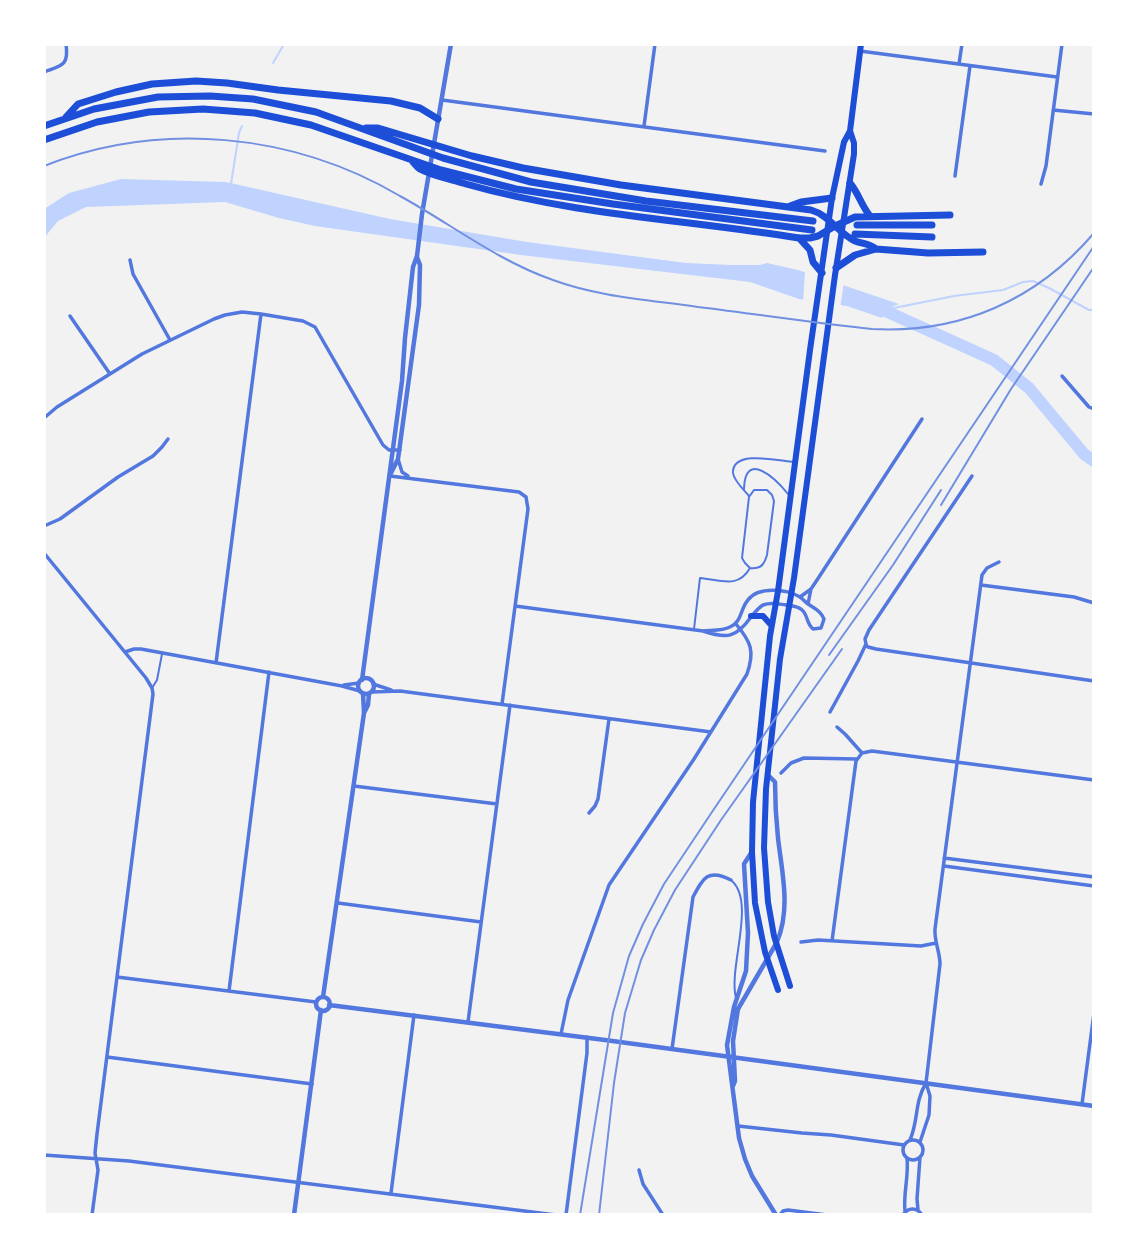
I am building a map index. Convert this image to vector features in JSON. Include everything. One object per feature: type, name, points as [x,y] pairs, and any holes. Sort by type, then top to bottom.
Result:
[{"type":"highway","points":[[778,990],[765,952],[754,889],[752,852],[755,778],[771,625],[778,591],[832,198],[844,142],[850,131],[860,47]]},
{"type":"highway","points":[[66,118],[78,104],[116,92],[160,83],[204,81],[391,101],[420,108],[438,118]]},
{"type":"highway","points":[[44,126],[93,109],[138,100],[209,96],[253,99],[316,112],[443,158],[506,176],[569,189],[812,226],[679,214],[547,194],[441,173]]},
{"type":"highway","points":[[44,140],[88,125],[130,115],[169,110],[220,110],[298,121],[480,187],[550,203],[799,238],[814,238],[855,217],[950,215]]},
{"type":"highway","points":[[359,127],[378,128],[482,159],[549,173],[815,211],[840,226],[855,241],[871,244],[876,249]]},
{"type":"highway","points":[[790,986],[774,936],[766,891],[765,814],[780,659],[810,465],[840,226],[850,183],[854,142],[850,131]]},
{"type":"highway","points":[[850,183],[858,192],[870,216]]},
{"type":"highway","points":[[789,207],[801,202],[832,198]]},
{"type":"highway","points":[[856,225],[932,225]]},
{"type":"highway","points":[[855,234],[932,237]]},
{"type":"highway","points":[[799,238],[810,250],[813,262],[822,273]]},
{"type":"highway","points":[[835,271],[858,253],[876,249],[928,253],[983,252]]},
{"type":"highway","points":[[751,616],[763,616],[771,625]]},
{"type":"street","points":[[44,72],[65,62],[66,44]]},
{"type":"street","points":[[323,997],[364,713],[368,705],[361,682],[402,382],[413,267],[451,44]]},
{"type":"street","points":[[644,126],[655,44]]},
{"type":"street","points":[[959,64],[962,44]]},
{"type":"street","points":[[1041,184],[1046,166],[1062,44]]},
{"type":"street","points":[[860,47],[970,66],[1057,77]]},
{"type":"street","points":[[955,176],[970,66]]},
{"type":"street","points":[[442,100],[825,151]]},
{"type":"street","points":[[1053,110],[1094,114]]},
{"type":"street","points":[[390,476],[400,450],[419,305],[420,265],[417,256]]},
{"type":"street","points":[[130,260],[133,274],[170,340]]},
{"type":"street","points":[[44,418],[57,407],[142,354],[225,315],[242,312],[303,321],[315,327],[386,448],[392,451],[400,450]]},
{"type":"street","points":[[216,663],[261,314]]},
{"type":"street","points":[[70,316],[110,374]]},
{"type":"street","points":[[1062,376],[1094,410]]},
{"type":"street","points":[[800,597],[811,589],[922,419]]},
{"type":"street","points":[[44,526],[60,519],[118,477],[153,456],[168,439]]},
{"type":"street","points":[[381,439],[394,442]]},
{"type":"street","points":[[398,459],[402,472],[410,477]]},
{"type":"street","points":[[390,476],[519,492],[526,497],[528,509],[502,704]]},
{"type":"street","points":[[830,712],[866,645],[865,639],[869,630],[972,476]]},
{"type":"street","points":[[44,552],[152,688],[153,697],[96,1145],[98,1170],[92,1215]]},
{"type":"street","points":[[738,1126],[904,1145],[911,1140],[919,1095],[926,1083],[940,964],[935,929],[981,585],[984,571],[999,562]]},
{"type":"street","points":[[981,585],[1074,597],[1094,603]]},
{"type":"street","points":[[808,604],[811,589]]},
{"type":"street","points":[[515,606],[694,629],[723,636],[741,630],[761,606],[776,604],[802,610],[808,625],[813,629],[821,628],[824,622],[822,614],[800,597],[792,593],[763,591],[751,596],[736,624],[723,629],[703,631]]},
{"type":"street","points":[[561,1034],[568,1000],[609,885],[742,684],[750,666],[751,647],[736,624]]},
{"type":"street","points":[[866,645],[876,649],[1094,681]]},
{"type":"street","points":[[125,653],[137,649],[162,653],[366,692],[393,691],[711,732]]},
{"type":"street","points":[[365,663],[374,688],[366,692]]},
{"type":"street","points":[[229,992],[269,672]]},
{"type":"street","points":[[342,686],[371,681],[393,691]]},
{"type":"street","points":[[468,1022],[510,705]]},
{"type":"street","points":[[589,813],[596,806],[598,799],[609,719]]},
{"type":"street","points":[[836,727],[862,753]]},
{"type":"street","points":[[832,941],[857,759],[862,753],[870,750],[1094,780]]},
{"type":"street","points":[[781,773],[791,763],[804,758],[857,759]]},
{"type":"street","points":[[731,1057],[738,1009],[777,942],[784,921],[775,782],[768,775]]},
{"type":"street","points":[[354,786],[497,804]]},
{"type":"street","points":[[752,852],[744,864],[748,917],[746,971],[736,999],[727,1045],[736,1081],[733,1086],[741,1148],[749,1169],[778,1215],[788,1210],[827,1215]]},
{"type":"street","points":[[944,858],[1094,877]]},
{"type":"street","points":[[943,866],[1094,887]]},
{"type":"street","points":[[672,1049],[693,897],[705,877],[718,875],[731,880]]},
{"type":"street","points":[[338,903],[481,922]]},
{"type":"street","points":[[801,942],[818,940],[921,946],[936,943]]},
{"type":"street","points":[[117,977],[316,1002]]},
{"type":"street","points":[[316,1002],[323,997]]},
{"type":"street","points":[[321,1010],[326,1010],[329,1004],[329,1000],[323,997]]},
{"type":"street","points":[[295,1215],[321,1010],[316,1002]]},
{"type":"street","points":[[329,1004],[1094,1106]]},
{"type":"street","points":[[1082,1104],[1094,1013]]},
{"type":"street","points":[[391,1194],[414,1015]]},
{"type":"street","points":[[566,1215],[587,1037]]},
{"type":"street","points":[[107,1058],[312,1084]]},
{"type":"street","points":[[920,1142],[929,1115],[930,1096],[926,1083]]},
{"type":"street","points":[[911,1140],[920,1142],[924,1148],[920,1157],[917,1199],[918,1210],[922,1215]]},
{"type":"street","points":[[904,1145],[903,1152],[907,1158],[908,1169],[904,1213],[911,1209],[918,1210]]},
{"type":"street","points":[[44,1155],[129,1161],[556,1215]]},
{"type":"street","points":[[907,1158],[914,1160],[920,1157]]},
{"type":"street","points":[[639,1170],[643,1184],[663,1215]]},
{"type":"lane","points":[[749,497],[733,474],[740,461],[754,457],[810,465]]},
{"type":"lane","points":[[743,490],[748,472],[761,469],[776,480],[790,498]]},
{"type":"lane","points":[[694,629],[700,578],[738,581],[750,568],[762,566],[774,501],[767,490],[754,491],[749,497],[742,558],[750,568]]},
{"type":"lane","points":[[152,688],[157,680],[162,653]]},
{"type":"lane","points":[[731,880],[738,888],[742,902],[734,984],[736,999]]},
{"type":"water","points":[[121,179],[226,182],[390,219],[527,242],[686,263],[767,263],[798,270],[899,304],[884,310],[882,318],[847,306],[799,299],[750,282],[521,255],[315,226],[225,202],[86,207],[58,221],[44,238],[44,209],[69,193]]},
{"type":"pier","points":[[805,271],[844,282],[840,309],[803,303]]},
{"type":"waterway","points":[[273,63],[284,44]]},
{"type":"waterway","points":[[231,184],[242,126]]},
{"type":"waterway","points":[[884,310],[954,296],[1003,290],[1033,281],[1089,310],[1094,310]]},
{"type":"waterway","points":[[870,304],[994,360],[1029,388],[1084,454],[1094,461]]},
{"type":"railway","points":[[44,166],[88,151],[134,142],[225,140],[271,147],[316,158],[359,175],[400,196],[513,263],[570,286],[625,297],[872,329],[936,326],[995,308],[1048,277],[1072,257],[1094,233]]},
{"type":"railway","points":[[580,1215],[613,1013],[629,956],[664,884],[1094,246]]},
{"type":"railway","points":[[941,505],[1011,389],[1094,267]]},
{"type":"railway","points":[[829,655],[893,565],[941,490]]},
{"type":"railway","points":[[599,1215],[625,1013],[641,960],[675,890],[842,649]]}]
